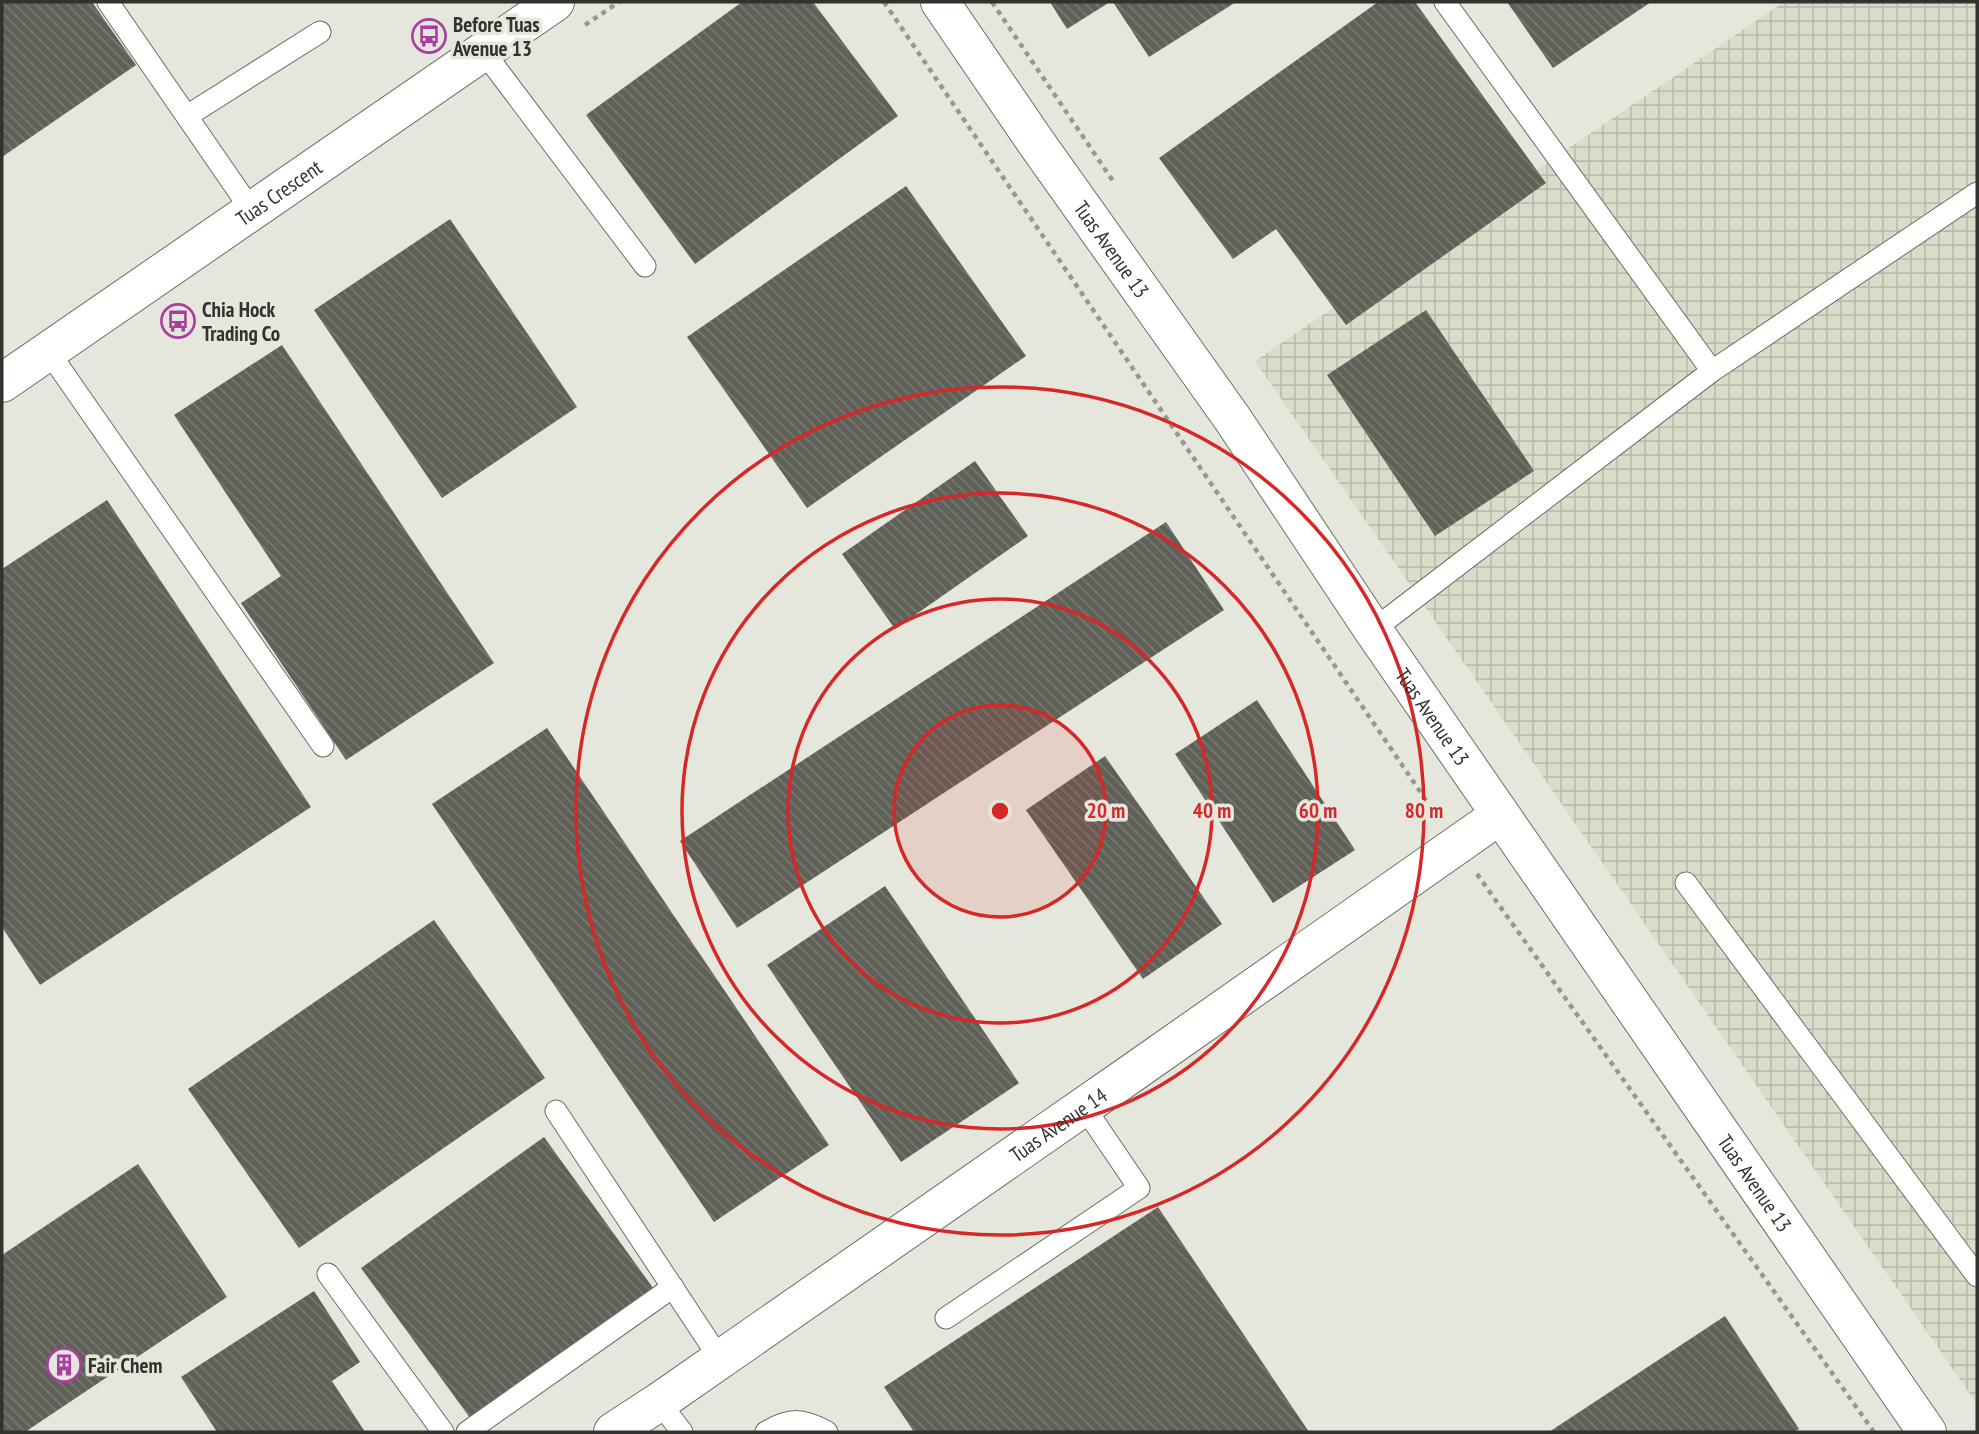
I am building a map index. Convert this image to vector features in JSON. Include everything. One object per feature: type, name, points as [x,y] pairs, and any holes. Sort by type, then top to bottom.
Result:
[{"type":"street","name":"Tuas Crescent","points":[[2,383],[555,2]]},
{"type":"street","name":"Tuas Avenue 13","points":[[940,2],[1035,141],[1232,418],[1373,630],[1927,1432]]},
{"type":"street","name":"Tuas Avenue 14","points":[[613,1432],[1084,1107],[1500,815]]},
{"type":"lane","points":[[107,2],[252,211]]},
{"type":"lane","points":[[1445,2],[1712,371]]},
{"type":"lane","points":[[187,116],[320,32]]},
{"type":"lane","points":[[483,51],[645,266]]},
{"type":"lane","points":[[1373,630],[1712,371],[1977,193]]},
{"type":"lane","points":[[48,351],[323,746]]},
{"type":"lane","points":[[1686,883],[1977,1276]]},
{"type":"lane","points":[[946,1318],[1139,1188],[1084,1107]]},
{"type":"lane","points":[[555,1111],[720,1359]]},
{"type":"lane","points":[[328,1274],[443,1432]]},
{"type":"lane","points":[[467,1432],[673,1287]]},
{"type":"lane","points":[[659,1402],[682,1432]]},
{"type":"lane","points":[[766,1432],[784,1421],[803,1422],[827,1432]]},
{"type":"path","points":[[884,2],[1457,846],[1874,1432]]},
{"type":"shaded area","points":[[1784,2],[1977,2],[1977,1404],[1255,361]]},
{"type":"building","points":[[2,2],[92,2],[136,65],[2,157]]},
{"type":"building","points":[[742,2],[813,2],[898,116],[695,264],[586,115]]},
{"type":"building","points":[[1050,2],[1110,2],[1067,29]]},
{"type":"building","points":[[1113,2],[1236,2],[1149,57]]},
{"type":"building","points":[[1378,2],[1415,2],[1546,183],[1346,325],[1276,229],[1233,259],[1159,158]]},
{"type":"building","points":[[1507,2],[1651,2],[1553,68]]},
{"type":"building","points":[[906,186],[1026,356],[807,508],[687,337]]},
{"type":"building","points":[[450,219],[577,407],[442,498],[314,310]]},
{"type":"building","points":[[1426,310],[1534,471],[1435,536],[1327,375]]},
{"type":"building","points":[[282,345],[494,663],[346,760],[241,603],[281,576],[174,415]]},
{"type":"building","points":[[975,461],[1028,536],[895,629],[842,554]]},
{"type":"building","points":[[107,500],[311,807],[40,985],[2,927],[2,569]]},
{"type":"building","points":[[1166,522],[1224,610],[737,928],[680,841]]},
{"type":"building","points":[[1257,700],[1355,850],[1273,903],[1175,754]]},
{"type":"building","points":[[547,728],[829,1145],[714,1222],[432,804]]},
{"type":"building","points":[[1105,756],[1222,924],[1143,979],[1026,810]]},
{"type":"building","points":[[885,886],[1019,1083],[901,1162],[767,965]]},
{"type":"building","points":[[434,920],[545,1078],[299,1248],[188,1089]]},
{"type":"building","points":[[544,1137],[656,1292],[473,1422],[361,1268]]},
{"type":"building","name":"Fair Chem","points":[[138,1164],[227,1297],[25,1432],[2,1432],[2,1255]]},
{"type":"building","points":[[1158,1207],[1309,1432],[914,1432],[884,1387]]},
{"type":"building","points":[[314,1291],[360,1362],[332,1381],[365,1432],[217,1432],[181,1377]]},
{"type":"building","points":[[1725,1316],[1799,1429],[1794,1432],[1549,1432]]},
{"type":"place","name":"Before Tuas Avenue 13","points":[[429,36]]},
{"type":"place","name":"Chia Hock Trading Co","points":[[178,321]]},
{"type":"place","name":"Fair Chem","points":[[64,1365]]}]
